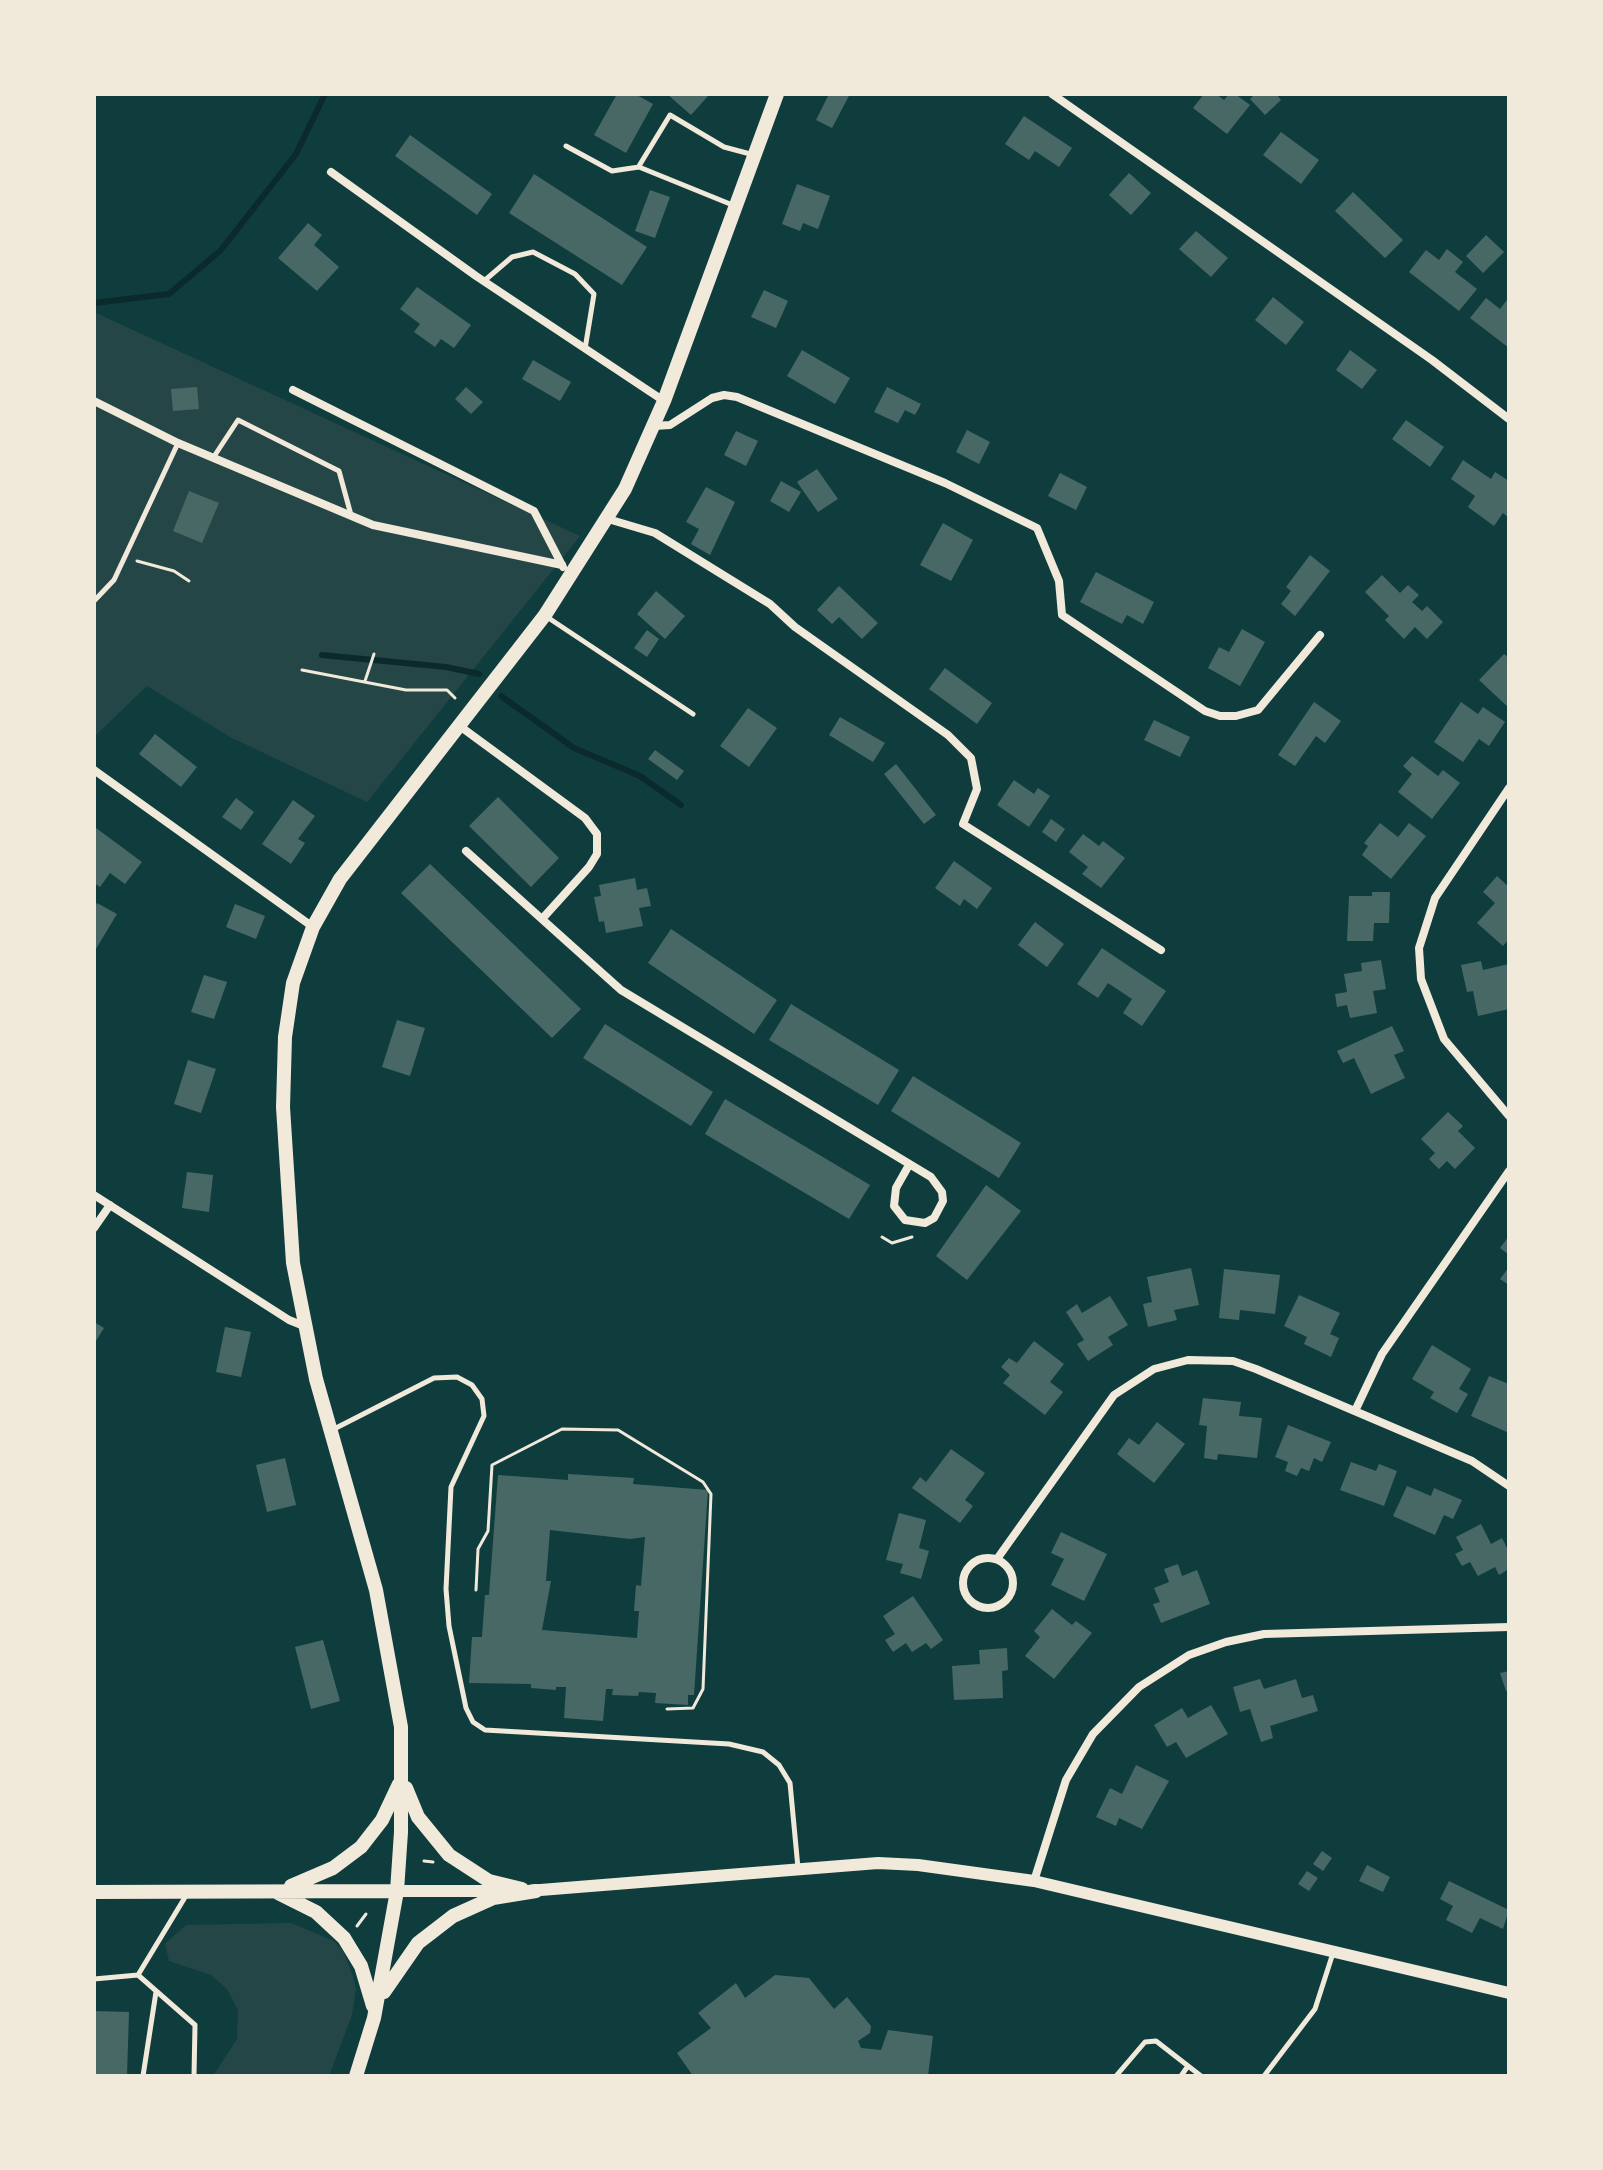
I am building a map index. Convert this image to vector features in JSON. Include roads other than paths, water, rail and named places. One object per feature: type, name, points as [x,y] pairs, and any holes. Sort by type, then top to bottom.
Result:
[{"type":"main road","points":[[356,2076],[374,2018],[397,1891],[402,1772],[393,1668],[367,1555],[329,1431],[304,1326],[289,1224],[283,1107],[290,1001],[298,963],[313,927],[358,854],[461,727],[545,615],[565,572],[608,519],[664,401],[777,94]]},
{"type":"main road","points":[[268,1890],[310,1880],[348,1859],[382,1820],[402,1772]]},
{"type":"main road","points":[[402,1772],[418,1817],[449,1855],[489,1881],[536,1891]]},
{"type":"main road","points":[[268,1890],[316,1912],[344,1938],[368,1983],[374,2018]]},
{"type":"main road","points":[[94,1892],[397,1891]]},
{"type":"main road","points":[[374,2018],[397,1968],[434,1928],[472,1906],[536,1891]]},
{"type":"street","points":[[1052,94],[1432,360],[1509,419]]},
{"type":"street","points":[[331,172],[484,281],[664,401]]},
{"type":"street","points":[[293,390],[534,511],[565,572]]},
{"type":"street","points":[[654,426],[670,425],[712,398],[724,395],[737,397],[933,477],[1037,528],[1059,581],[1062,615],[1205,711],[1220,716],[1236,716],[1258,710],[1320,635]]},
{"type":"street","points":[[94,401],[178,443],[373,525],[565,572]]},
{"type":"street","points":[[608,519],[655,533],[770,604],[795,627],[948,735],[971,758],[977,789],[963,824],[1161,950]]},
{"type":"street","points":[[461,727],[585,818],[597,834],[597,854],[589,867],[542,919]]},
{"type":"street","points":[[94,770],[313,927]]},
{"type":"street","points":[[1509,788],[1435,898],[1419,948],[1421,979],[1444,1039],[1509,1116]]},
{"type":"street","points":[[466,851],[621,990],[931,1177],[942,1192],[941,1210],[925,1223],[905,1220],[894,1206],[896,1188],[909,1165]]},
{"type":"street","points":[[1355,1411],[1382,1354],[1509,1171]]},
{"type":"street","points":[[94,1195],[289,1320],[304,1326]]},
{"type":"street","points":[[94,1228],[110,1205]]},
{"type":"street","points":[[997,1559],[1011,1572],[1012,1592],[999,1606],[980,1607],[965,1595],[964,1575],[977,1561],[997,1559],[1107,1402],[1154,1369],[1188,1360],[1233,1361],[1472,1461],[1509,1486]]},
{"type":"street","points":[[1034,1881],[1066,1780],[1093,1734],[1139,1687],[1189,1655],[1226,1642],[1264,1634],[1509,1627]]},
{"type":"street","points":[[397,1891],[536,1891],[898,1863],[1034,1881],[1509,1993]]},
{"type":"lane","points":[[639,167],[670,115],[724,147],[755,156]]},
{"type":"lane","points":[[566,146],[612,171],[639,167],[736,206]]},
{"type":"lane","points":[[484,281],[512,257],[533,252],[575,274],[594,294],[585,350]]},
{"type":"lane","points":[[213,458],[238,420],[339,471],[351,516]]},
{"type":"lane","points":[[94,601],[114,580],[178,443]]},
{"type":"lane","points":[[545,615],[693,714]]},
{"type":"lane","points":[[329,1431],[434,1378],[457,1377],[472,1385],[482,1399],[484,1416],[451,1487],[446,1607],[466,1708],[473,1722],[485,1730],[729,1744],[763,1752],[779,1765],[790,1783],[798,1869]]},
{"type":"lane","points":[[138,1975],[189,1890]]},
{"type":"lane","points":[[1264,2076],[1315,2009],[1334,1953]]},
{"type":"lane","points":[[94,1979],[138,1975],[195,2025],[194,2076]]},
{"type":"lane","points":[[143,2076],[156,1991]]},
{"type":"lane","points":[[1116,2076],[1145,2042],[1156,2041],[1201,2076]]},
{"type":"lane","points":[[1181,2076],[1188,2066]]},
{"type":"waterway","points":[[94,303],[169,294],[221,250],[296,154],[325,94]]},
{"type":"waterway","points":[[322,655],[446,667],[479,674]]},
{"type":"waterway","points":[[501,696],[574,748],[640,776],[681,805]]}]
